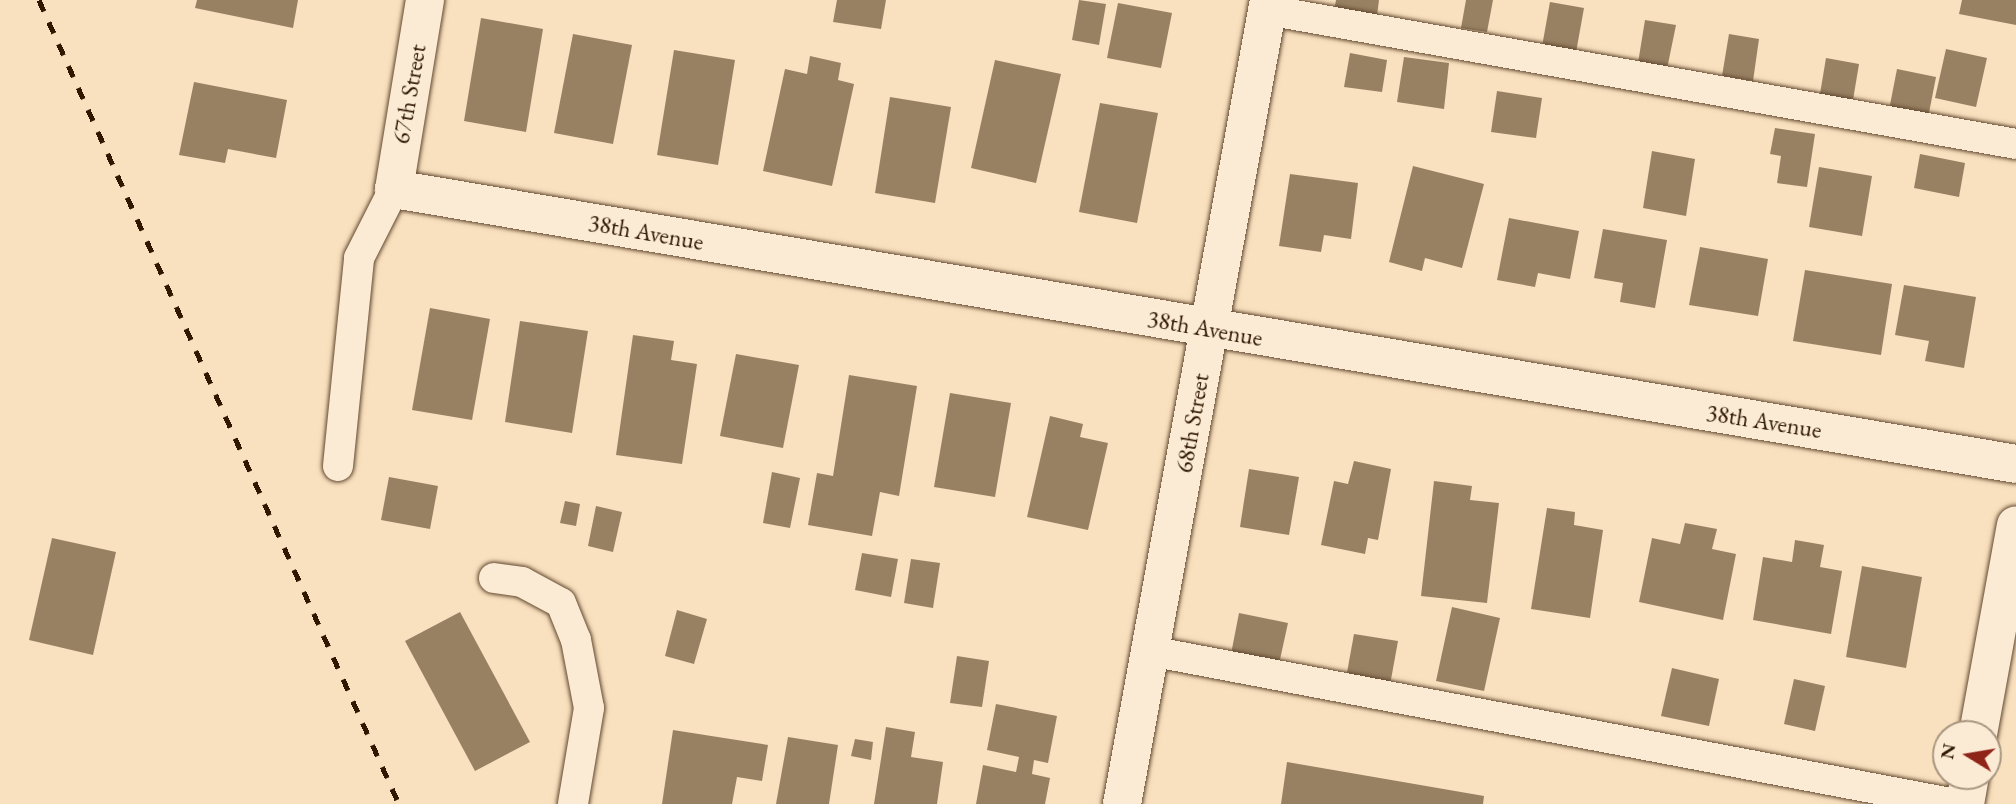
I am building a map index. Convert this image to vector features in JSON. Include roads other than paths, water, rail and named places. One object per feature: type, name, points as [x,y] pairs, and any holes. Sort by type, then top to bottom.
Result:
[{"type":"street","name":"67th Street","points":[[394,189],[425,0]]},
{"type":"street","name":"68th Street","points":[[1122,804],[1268,5]]},
{"type":"street","name":"38th Avenue","points":[[394,189],[2016,464]]},
{"type":"street","points":[[1981,720],[2016,525]]},
{"type":"lane","points":[[1268,5],[2016,144]]},
{"type":"lane","points":[[338,466],[359,258],[394,189]]},
{"type":"lane","points":[[495,578],[522,582],[561,603],[576,640],[589,708],[573,804]]},
{"type":"lane","points":[[1150,651],[1956,804]]},
{"type":"railway","points":[[39,0],[399,804]]}]
